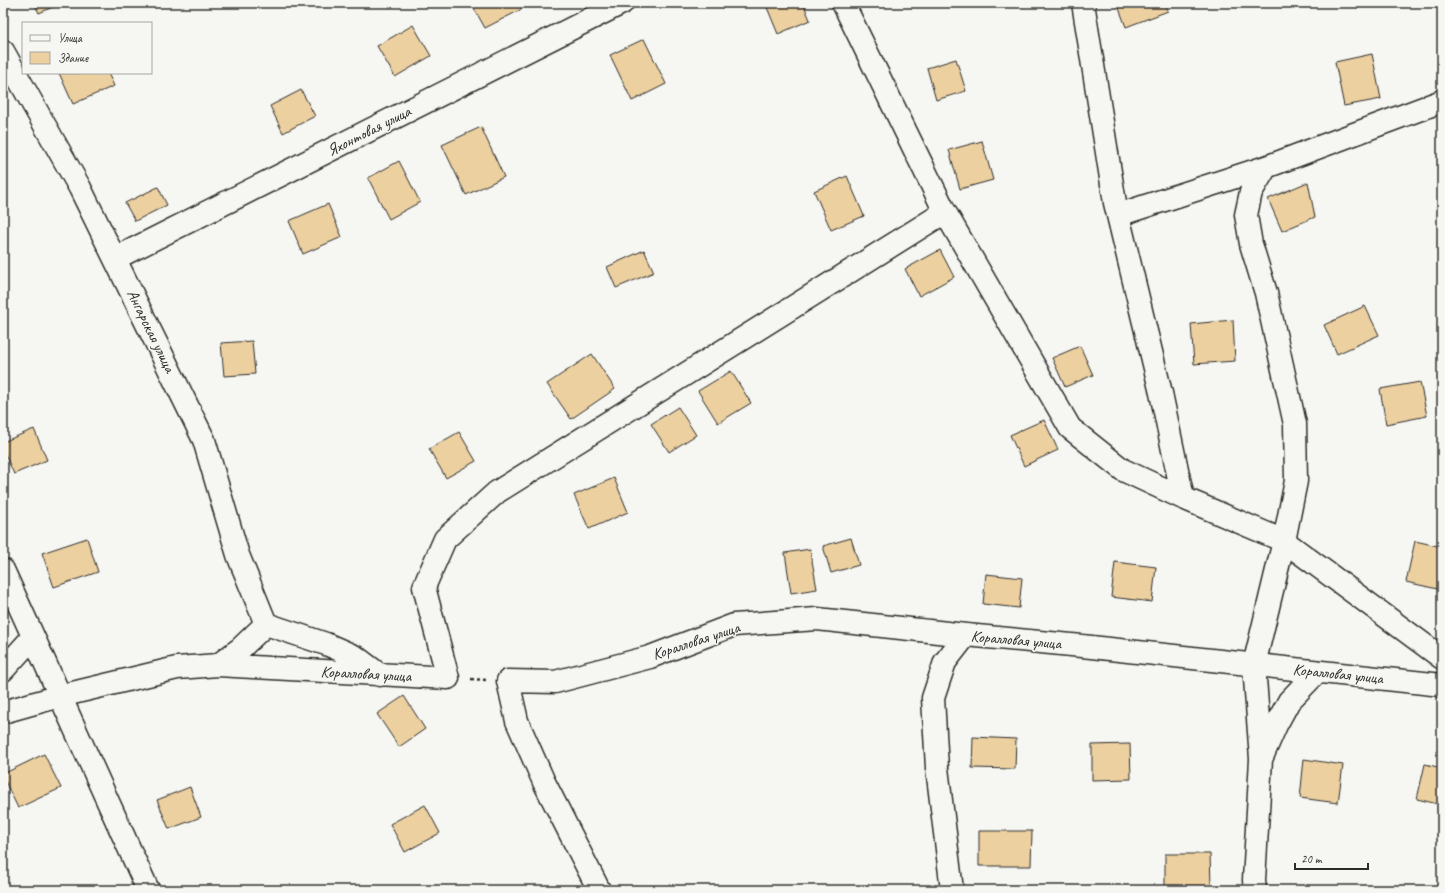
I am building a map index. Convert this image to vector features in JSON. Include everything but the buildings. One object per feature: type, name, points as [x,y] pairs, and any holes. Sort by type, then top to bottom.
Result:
[{"type":"street","name":"Яхонтовая улица","points":[[116,258],[622,3]]},
{"type":"street","points":[[843,3],[945,212],[1070,428],[1123,470],[1183,498],[1284,541],[1442,658]]},
{"type":"street","points":[[1083,3],[1118,215],[1161,393],[1183,498]]},
{"type":"street","name":"Ангарская улица","points":[[3,51],[80,188],[116,258],[204,440],[238,555],[266,624]]},
{"type":"street","points":[[1118,215],[1152,206],[1266,167],[1442,101]]},
{"type":"street","points":[[1255,890],[1254,880],[1261,759],[1254,665],[1284,541],[1296,481],[1295,424],[1266,293],[1251,244],[1246,215],[1250,192],[1266,167]]},
{"type":"street","points":[[448,678],[424,587],[444,539],[497,492],[945,212]]},
{"type":"street","points":[[3,570],[148,890]]},
{"type":"street","name":"Коралловая улица","points":[[508,681],[554,682],[650,657],[734,625],[817,619],[966,636],[1082,646],[1442,685]]},
{"type":"street","points":[[218,665],[241,648],[266,624],[326,644],[356,657],[380,674]]},
{"type":"street","points":[[952,890],[936,768],[932,698],[945,662],[966,636]]},
{"type":"street","points":[[3,670],[33,637]]},
{"type":"street","name":"Коралловая улица","points":[[3,712],[60,696],[176,668],[218,665],[448,678]]},
{"type":"street","points":[[1261,759],[1276,725],[1289,701],[1318,672]]},
{"type":"street","points":[[508,681],[517,720],[544,782],[599,890]]},
{"type":"path","points":[[448,678],[508,681]]}]
